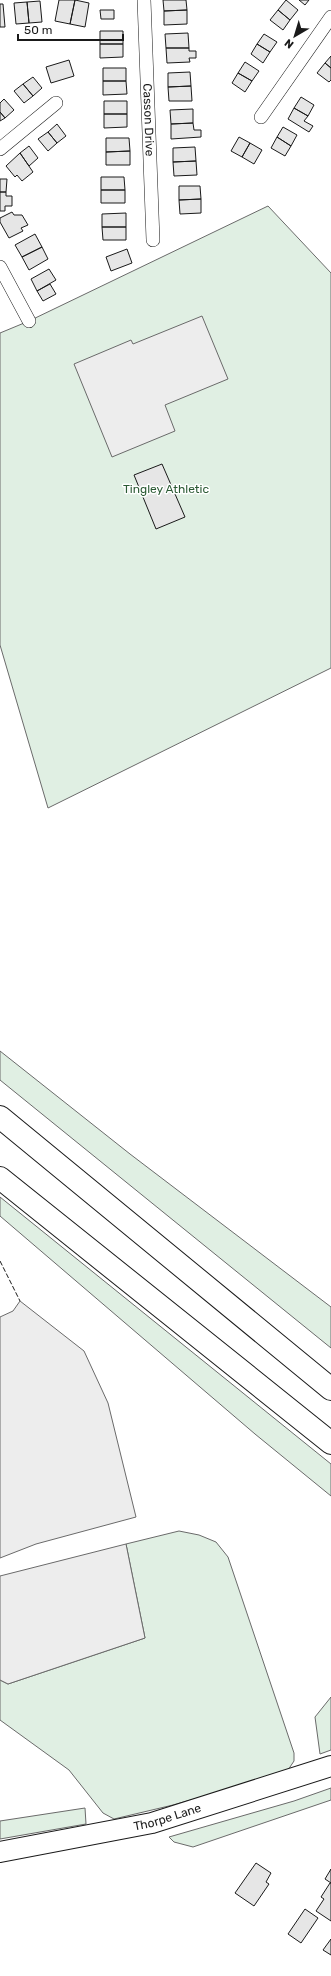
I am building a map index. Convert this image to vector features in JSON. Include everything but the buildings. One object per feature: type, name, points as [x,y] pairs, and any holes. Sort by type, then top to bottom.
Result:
[{"type":"highway","points":[[0,1116],[331,1389]]},
{"type":"highway","points":[[0,1178],[331,1443]]},
{"type":"main road","name":"Thorpe Lane","points":[[0,1852],[152,1823],[331,1766]]},
{"type":"street","name":"Casson Drive","points":[[144,0],[153,240]]},
{"type":"street","points":[[261,117],[331,17]]},
{"type":"street","points":[[0,149],[56,103]]},
{"type":"street","points":[[0,267],[29,322]]},
{"type":"green space","name":"Tingley Athletic","points":[[268,206],[331,273],[331,668],[48,808],[0,645],[0,333],[29,321]]},
{"type":"green space","points":[[0,1051],[130,1154],[331,1307],[331,1348],[0,1080]]},
{"type":"green space","points":[[0,1197],[331,1464],[331,1496],[255,1434],[0,1216]]},
{"type":"green space","points":[[179,1531],[199,1535],[216,1542],[228,1557],[294,1753],[294,1761],[286,1773],[173,1805],[114,1819],[103,1813],[69,1770],[0,1720],[0,1680],[8,1684],[145,1638],[126,1544]]},
{"type":"green space","points":[[331,1697],[331,1750],[320,1754],[315,1717]]},
{"type":"green space","points":[[331,1788],[331,1800],[193,1847],[174,1842],[169,1837],[294,1801]]},
{"type":"green space","points":[[85,1808],[86,1824],[0,1839],[0,1821]]},
{"type":"shaded area","name":"Tingley Athletic","points":[[202,316],[228,379],[165,405],[175,431],[112,457],[74,364],[131,340],[133,344]]},
{"type":"shaded area","points":[[20,1301],[84,1351],[108,1403],[136,1517],[36,1544],[0,1558],[0,1317],[13,1311]]},
{"type":"shaded area","points":[[126,1544],[145,1638],[8,1684],[0,1680],[0,1576]]},
{"type":"fence","points":[[0,1261],[20,1301]]}]
